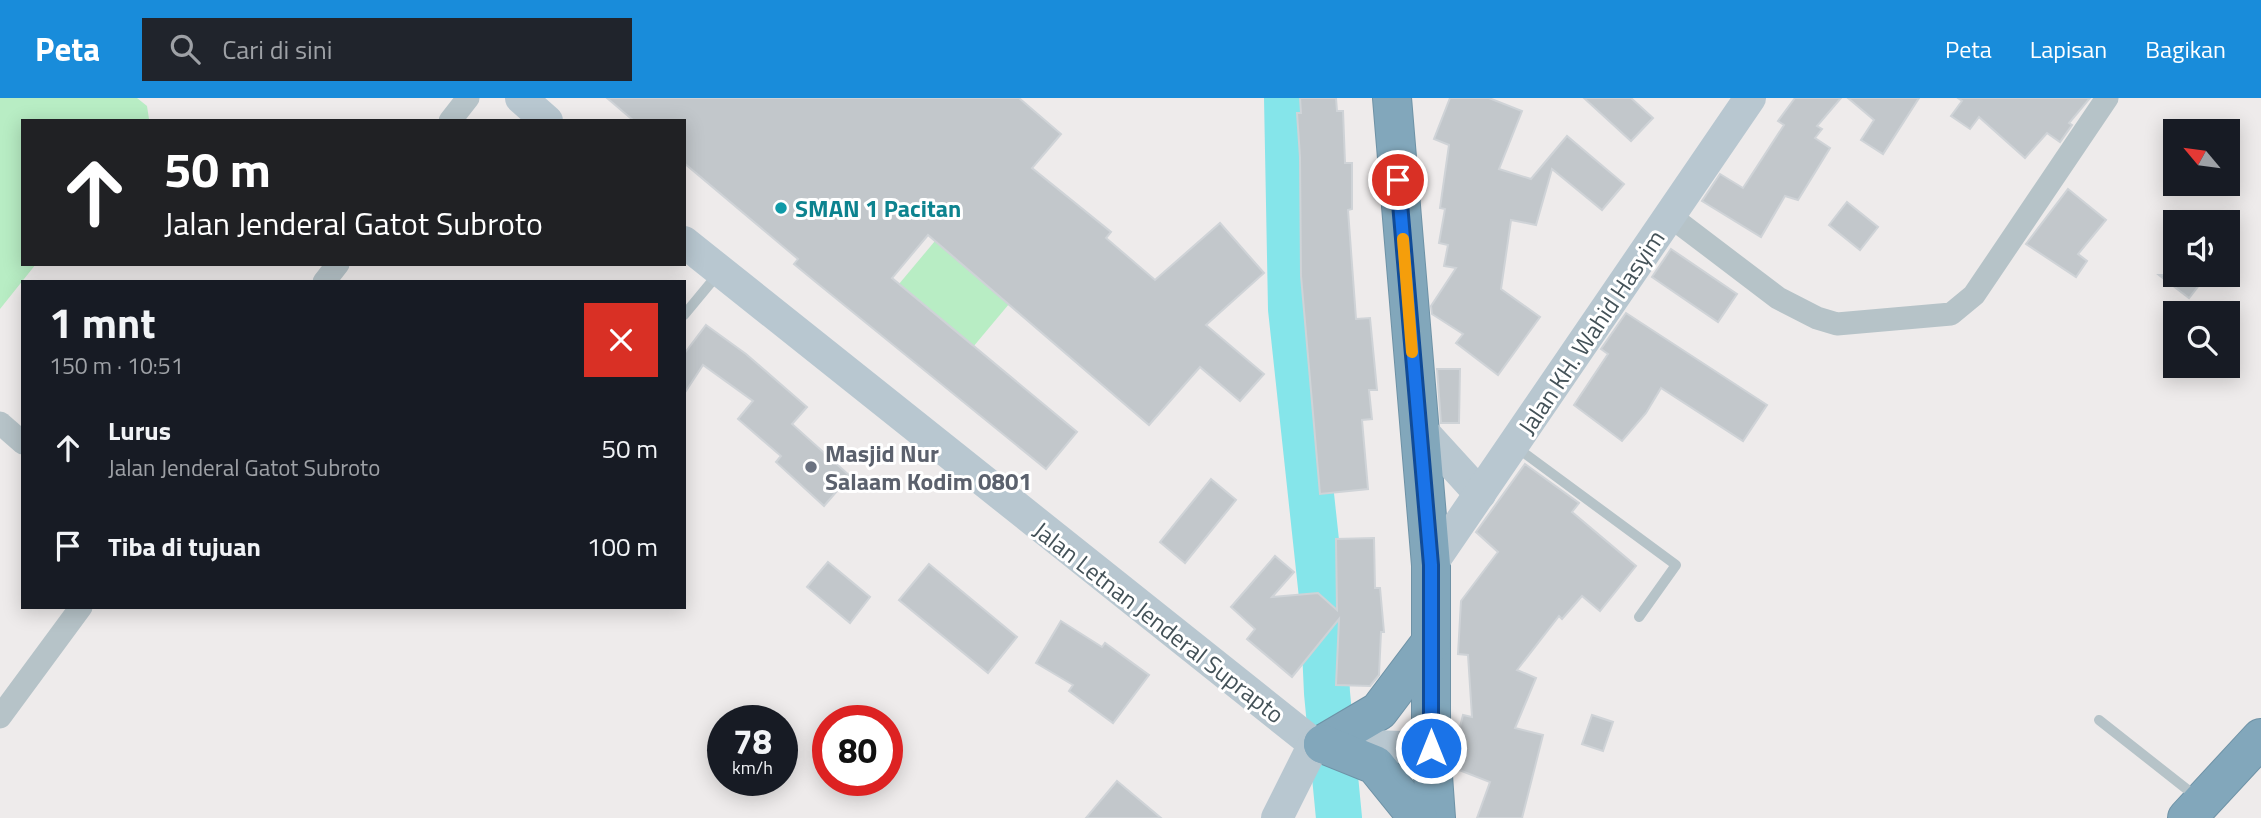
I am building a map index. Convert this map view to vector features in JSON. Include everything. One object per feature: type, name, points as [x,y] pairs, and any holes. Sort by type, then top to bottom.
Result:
[{"type":"highway","points":[[1392,98],[1431,565],[1431,748],[1436,818]]},
{"type":"highway","points":[[1331,743],[1380,711],[1431,642]]},
{"type":"highway","points":[[2195,810],[2261,738]]},
{"type":"highway","points":[[1331,743],[1375,765],[1418,818]]},
{"type":"main road","points":[[521,98],[545,119]]},
{"type":"main road","name":"Jalan KH. Wahid Hasyim","points":[[1431,565],[1750,98]]},
{"type":"main road","name":"Jalan Letnan Jenderal Suprapto","points":[[686,245],[713,280],[1331,743]]},
{"type":"main road","points":[[1418,425],[1480,494]]},
{"type":"main road","points":[[1277,818],[1331,743],[1431,748]]},
{"type":"street","points":[[452,119],[468,98]]},
{"type":"street","points":[[1670,216],[1779,298],[1817,318],[1838,324],[1951,314],[1974,295],[2107,98]]},
{"type":"street","points":[[326,280],[336,266]]},
{"type":"street","points":[[0,423],[21,441]]},
{"type":"street","points":[[0,717],[80,609]]},
{"type":"lane","points":[[686,313],[713,280]]},
{"type":"lane","points":[[1514,445],[1676,565],[1639,617]]},
{"type":"lane","points":[[2099,720],[2195,810]]},
{"type":"green space","points":[[0,98],[137,98],[147,106],[149,119],[21,119],[21,266],[34,266],[0,309]]},
{"type":"green space","points":[[935,241],[1009,304],[973,347],[899,284]]},
{"type":"building","points":[[607,98],[1019,98],[1061,134],[1032,168],[1111,232],[1106,238],[1155,280],[1220,223],[1264,273],[1206,325],[1264,374],[1240,401],[1200,367],[1149,425],[928,235],[892,278],[1077,432],[1046,469],[794,264],[798,259],[686,165],[686,119],[632,119]]},
{"type":"building","points":[[1300,98],[1336,98],[1337,111],[1343,111],[1345,163],[1352,163],[1352,209],[1348,210],[1356,319],[1370,318],[1377,390],[1369,390],[1372,419],[1362,420],[1368,489],[1320,494],[1301,276],[1297,113],[1301,113]]},
{"type":"building","points":[[1450,98],[1489,98],[1522,111],[1499,169],[1531,179],[1567,136],[1624,184],[1602,210],[1552,169],[1536,225],[1511,220],[1501,289],[1540,317],[1498,375],[1456,343],[1463,334],[1432,314],[1431,306],[1456,268],[1444,266],[1448,245],[1439,243],[1445,209],[1440,208],[1449,145],[1434,139]]},
{"type":"building","points":[[1584,98],[1631,98],[1653,118],[1631,141]]},
{"type":"building","points":[[1795,98],[1841,98],[1817,126],[1822,129],[1815,138],[1830,148],[1798,200],[1785,196],[1761,237],[1702,201],[1720,174],[1743,188],[1784,125],[1778,121]]},
{"type":"building","points":[[1848,98],[1919,98],[1883,154],[1861,140],[1874,120]]},
{"type":"building","points":[[1958,98],[2090,98],[2069,123],[2072,125],[2060,142],[2047,133],[2025,158],[1979,117],[1970,129],[1951,116],[1962,101]]},
{"type":"building","points":[[2068,189],[2106,220],[2078,254],[2087,261],[2076,277],[2026,244]]},
{"type":"building","points":[[1847,202],[1878,227],[1860,250],[1829,225]]},
{"type":"building","points":[[1671,249],[1737,294],[1718,322],[1652,277]]},
{"type":"building","points":[[2175,287],[2198,287],[2189,298]]},
{"type":"building","points":[[1626,313],[1767,405],[1743,441],[1661,388],[1646,413],[1622,441],[1574,405],[1608,354],[1601,349]]},
{"type":"building","points":[[706,325],[746,354],[807,407],[792,424],[850,476],[824,506],[776,462],[781,456],[738,419],[753,401],[703,365],[686,391],[686,351]]},
{"type":"building","points":[[1437,369],[1460,369],[1459,423],[1441,423]]},
{"type":"building","points":[[1525,464],[1579,503],[1572,512],[1636,566],[1600,611],[1582,596],[1562,619],[1559,616],[1517,670],[1536,678],[1515,728],[1543,735],[1522,818],[1477,818],[1490,782],[1454,768],[1461,740],[1457,739],[1463,715],[1472,717],[1468,655],[1458,654],[1461,601],[1498,552],[1476,532]]},
{"type":"building","points":[[1211,479],[1236,500],[1185,563],[1160,542]]},
{"type":"building","points":[[1374,538],[1375,588],[1380,588],[1384,632],[1381,632],[1379,675],[1370,686],[1336,685],[1339,619],[1292,677],[1247,639],[1255,629],[1231,607],[1275,556],[1294,572],[1272,597],[1318,593],[1337,610],[1336,539]]},
{"type":"building","points":[[828,562],[870,597],[850,623],[807,587]]},
{"type":"building","points":[[929,564],[1017,637],[988,673],[899,600]]},
{"type":"building","points":[[1061,621],[1102,647],[1105,643],[1149,675],[1113,723],[1069,691],[1073,685],[1036,663]]},
{"type":"building","points":[[1592,715],[1613,722],[1603,751],[1582,744]]},
{"type":"building","points":[[1117,781],[1161,818],[1086,818]]},
{"type":"waterway","points":[[1287,98],[1291,309],[1323,606],[1327,693],[1339,818]]},
{"type":"slow traffic","points":[[1403,239],[1412,352]]},
{"type":"place","name":"SMAN 1 Pacitan","points":[[781,208]]},
{"type":"place","name":"Masjid Nur Salaam Kodim 0801","points":[[811,467]]},
{"type":"route","points":[[1398,180],[1431,565],[1431,748]]}]
